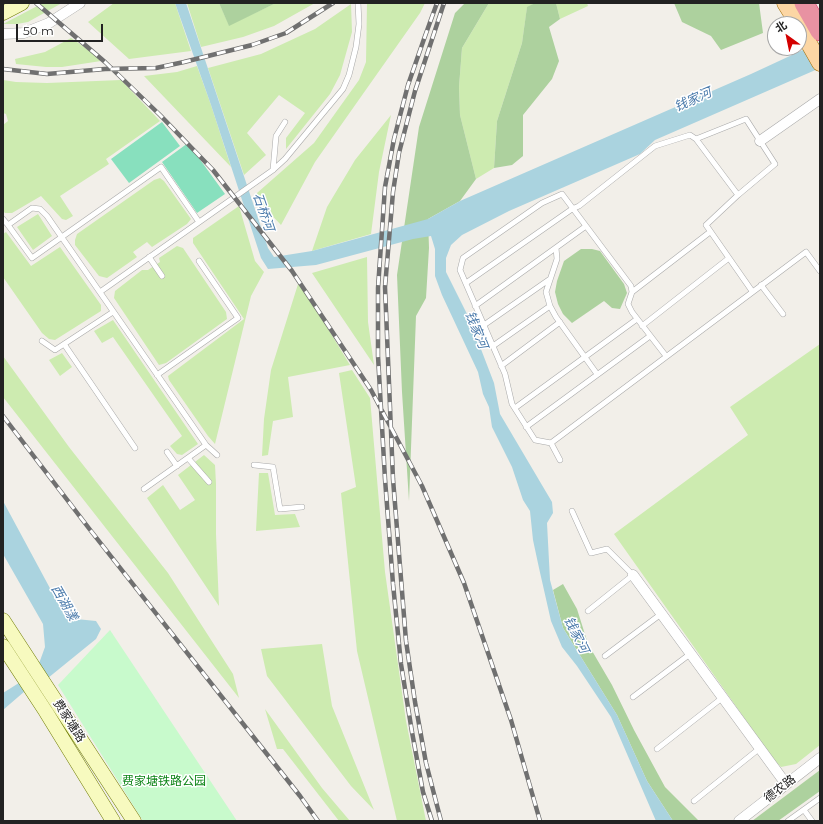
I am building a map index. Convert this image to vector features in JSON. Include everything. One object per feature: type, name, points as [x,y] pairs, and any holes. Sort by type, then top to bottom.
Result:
[{"type":"highway","points":[[804,3],[805,16]]},
{"type":"main road","points":[[785,3],[795,16]]},
{"type":"main road","points":[[807,33],[820,63]]},
{"type":"street","points":[[3,12],[22,3]]},
{"type":"street","points":[[3,34],[24,33],[49,23],[80,3]]},
{"type":"street","points":[[760,141],[820,99]]},
{"type":"street","points":[[633,575],[786,784]]},
{"type":"street","name":"费家塘路","points":[[3,620],[134,821]]},
{"type":"street","name":"费家塘路","points":[[5,650],[46,712],[113,821]]},
{"type":"street","name":"德农路","points":[[739,821],[820,758]]},
{"type":"lane","points":[[100,292],[274,170],[285,159],[343,89],[349,75],[356,47],[359,24],[358,3]]},
{"type":"lane","points":[[696,139],[746,119],[775,164],[738,195],[706,225],[752,291]]},
{"type":"lane","points":[[274,170],[276,136],[285,122]]},
{"type":"lane","points":[[466,283],[572,209],[579,206],[655,146],[690,135],[696,139],[738,195]]},
{"type":"lane","points":[[3,219],[32,258],[161,167],[199,222]]},
{"type":"lane","points":[[666,356],[642,326],[628,304],[632,292],[631,286],[562,194],[542,202],[463,258],[460,270],[505,374],[512,404],[535,440],[551,443],[806,252],[820,271]]},
{"type":"lane","points":[[8,225],[32,208],[40,208],[206,445],[217,455]]},
{"type":"lane","points":[[475,306],[586,226]]},
{"type":"lane","points":[[632,292],[710,232]]},
{"type":"lane","points":[[556,248],[556,259],[546,292],[550,306],[597,374]]},
{"type":"lane","points":[[149,257],[162,276]]},
{"type":"lane","points":[[642,326],[729,258]]},
{"type":"lane","points":[[158,375],[238,318],[199,261]]},
{"type":"lane","points":[[484,325],[550,279]]},
{"type":"lane","points":[[761,285],[783,314]]},
{"type":"lane","points":[[493,346],[550,306]]},
{"type":"lane","points":[[42,341],[55,350],[113,312]]},
{"type":"lane","points":[[515,408],[637,319]]},
{"type":"lane","points":[[501,366],[560,322]]},
{"type":"lane","points":[[526,427],[650,336]]},
{"type":"lane","points":[[64,344],[135,448]]},
{"type":"lane","points":[[551,443],[560,460]]},
{"type":"lane","points":[[144,489],[206,445]]},
{"type":"lane","points":[[167,452],[177,466]]},
{"type":"lane","points":[[188,458],[209,482]]},
{"type":"lane","points":[[254,465],[273,467],[280,509],[302,507]]},
{"type":"lane","points":[[572,511],[591,554],[607,549],[633,575],[588,611]]},
{"type":"lane","points":[[605,656],[661,614]]},
{"type":"lane","points":[[633,697],[690,654]]},
{"type":"lane","points":[[657,749],[722,698]]},
{"type":"lane","points":[[694,801],[760,748]]},
{"type":"lane","points":[[788,821],[820,798]]},
{"type":"lane","points":[[804,810],[812,821]]},
{"type":"green space","points":[[43,3],[62,3],[28,22],[3,24]]},
{"type":"green space","points":[[114,3],[175,3],[191,51],[129,59],[88,22]]},
{"type":"green space","points":[[187,3],[219,3],[229,25],[276,3],[315,3],[274,26],[243,37],[201,47]]},
{"type":"green space","points":[[219,3],[276,3],[229,26]]},
{"type":"green space","points":[[367,3],[425,3],[420,13],[315,162],[281,225],[262,205],[257,193],[314,143],[359,80],[366,62]]},
{"type":"green space","points":[[465,3],[489,3],[462,48],[459,87],[460,115],[476,179],[460,201],[428,219],[429,248],[426,298],[416,316],[409,501],[402,392],[397,275],[419,127],[455,13]]},
{"type":"green space","points":[[489,3],[535,3],[527,8],[522,43],[497,121],[494,168],[476,179],[460,115],[459,87],[462,48]]},
{"type":"green space","points":[[535,3],[556,3],[560,19],[549,27],[559,61],[552,79],[523,115],[523,156],[512,165],[494,168],[497,121],[522,43],[527,7]]},
{"type":"green space","points":[[556,3],[587,3],[588,6],[560,19]]},
{"type":"green space","points":[[674,3],[759,3],[763,33],[721,50],[711,36],[682,22]]},
{"type":"green space","points":[[351,4],[352,32],[340,75],[330,94],[286,149],[286,138],[305,113],[279,95],[247,133],[266,155],[244,175],[208,68],[261,54],[315,29]]},
{"type":"green space","points":[[71,38],[90,51],[101,61],[62,67],[16,64],[15,59],[45,52]]},
{"type":"green space","points":[[197,66],[231,167],[144,76],[177,72]]},
{"type":"green space","points":[[3,80],[47,83],[121,80],[160,121],[106,159],[109,164],[60,196],[73,216],[66,220],[62,219],[41,196],[12,213],[5,213],[3,211],[3,125],[8,121],[6,114],[3,113]]},
{"type":"green space","points":[[391,115],[379,172],[371,234],[312,251],[327,207],[355,160]]},
{"type":"green space","points":[[162,122],[180,146],[129,183],[111,159]]},
{"type":"green space","points":[[188,143],[225,194],[197,213],[162,162]]},
{"type":"green space","points":[[160,178],[164,181],[191,219],[187,224],[152,247],[147,242],[133,252],[137,257],[107,278],[99,276],[75,245],[77,234],[154,180]]},
{"type":"green space","points":[[239,206],[255,261],[264,272],[251,296],[215,444],[169,380],[168,376],[244,319],[193,243],[193,238]]},
{"type":"green space","points":[[38,214],[52,236],[33,250],[17,227]]},
{"type":"green space","points":[[6,232],[31,266],[60,247],[101,305],[101,311],[55,340],[49,339],[42,333],[3,277],[3,234]]},
{"type":"green space","points":[[177,246],[183,248],[226,312],[227,319],[166,363],[159,365],[114,298],[115,291],[142,270],[148,270],[160,262],[159,258]]},
{"type":"green space","points":[[581,249],[600,251],[624,284],[627,293],[620,309],[612,308],[604,301],[572,323],[563,314],[558,304],[555,292],[564,261]]},
{"type":"green space","points":[[367,257],[368,322],[374,365],[312,273]]},
{"type":"green space","points":[[299,281],[350,365],[288,377],[293,417],[273,421],[268,455],[262,456],[264,419],[271,370]]},
{"type":"green space","points":[[113,320],[198,444],[182,455],[177,454],[170,446],[182,436],[113,337],[102,343],[94,331]]},
{"type":"green space","points":[[820,344],[820,745],[796,764],[781,767],[774,760],[614,534],[748,435],[730,407]]},
{"type":"green space","points":[[62,353],[72,367],[60,376],[49,360]]},
{"type":"green space","points":[[3,356],[69,447],[168,573],[233,674],[239,698],[3,397]]},
{"type":"green space","points":[[352,370],[370,398],[385,572],[406,721],[426,821],[397,821],[357,651],[341,493],[356,487],[339,373]]},
{"type":"green space","points":[[204,455],[215,465],[219,606],[147,498],[163,485],[180,510],[195,500],[178,475]]},
{"type":"green space","points":[[259,473],[268,473],[275,515],[295,514],[300,527],[256,531]]},
{"type":"green space","points":[[563,584],[577,609],[588,644],[612,685],[634,730],[665,787],[699,821],[673,821],[647,781],[617,715],[563,628],[553,590]]},
{"type":"green space","name":"费家塘铁路公园","points":[[110,630],[237,821],[143,821],[58,685]]},
{"type":"green space","points":[[322,644],[332,706],[374,810],[351,786],[267,676],[261,649]]},
{"type":"green space","points":[[265,709],[322,788],[350,821],[339,821],[283,749],[277,749]]},
{"type":"green space","points":[[820,770],[820,791],[778,821],[752,821]]},
{"type":"water","name":"钱家河","points":[[175,3],[186,3],[268,248],[274,257],[312,251],[428,219],[460,201],[790,56],[807,56],[807,48],[820,42],[820,68],[655,140],[640,154],[509,211],[462,235],[451,245],[446,258],[446,272],[469,318],[494,383],[500,414],[552,502],[553,513],[547,523],[550,580],[563,628],[617,715],[647,781],[673,821],[656,821],[611,717],[577,666],[562,647],[551,621],[533,540],[530,511],[523,500],[512,467],[492,427],[489,407],[483,394],[478,372],[442,295],[435,276],[435,249],[431,236],[413,239],[316,265],[268,269],[261,258],[211,105]]},
{"type":"water","points":[[3,501],[66,618],[96,621],[101,629],[96,639],[48,678],[32,685],[3,710],[3,693],[37,669],[45,647],[43,624],[3,554]]},
{"type":"railway","points":[[36,3],[105,62],[160,115],[213,170],[292,271],[371,390],[422,486],[464,583],[511,720],[540,821]]},
{"type":"railway","points":[[3,69],[47,74],[105,69],[156,68],[252,45],[286,33],[333,3]]},
{"type":"railway","points":[[432,821],[423,792],[401,664],[385,479],[378,356],[378,288],[385,187],[394,139],[408,85],[437,3]]},
{"type":"railway","points":[[441,821],[426,763],[406,641],[393,479],[385,287],[393,192],[399,153],[415,91],[444,3]]},
{"type":"railway","points":[[3,416],[318,821]]},
{"type":"water label","name":"石桥河","points":[[263,212]]},
{"type":"water label","name":"西湖漾","points":[[64,603]]}]
